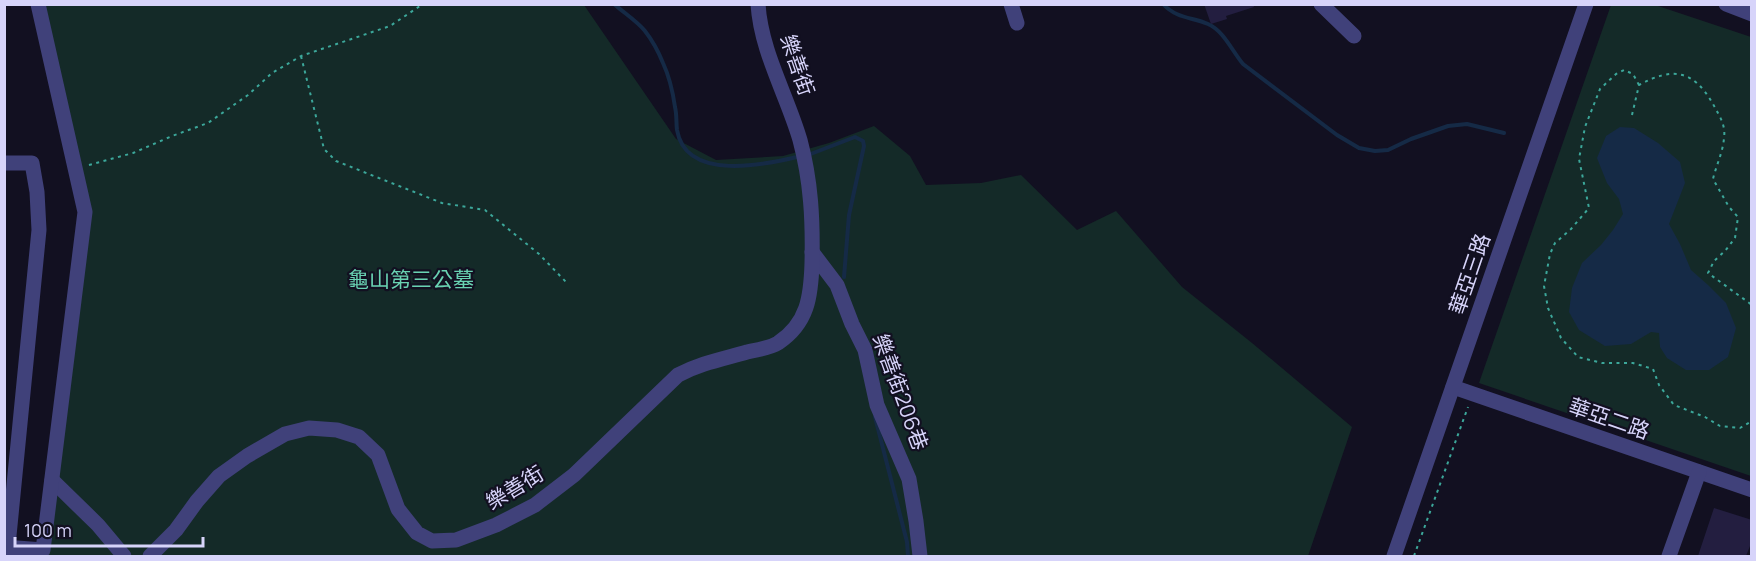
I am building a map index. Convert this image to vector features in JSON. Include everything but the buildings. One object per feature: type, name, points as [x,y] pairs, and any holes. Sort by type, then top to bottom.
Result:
[{"type":"street","points":[[4,163],[32,163],[37,192],[39,230],[6,550],[43,550],[85,212],[38,4]]},
{"type":"street","name":"樂善街","points":[[150,556],[176,530],[219,476],[247,456],[285,434],[309,428],[337,430],[359,437],[378,455],[398,508],[417,533],[432,541],[456,540],[496,525],[535,505],[574,475],[678,375],[695,366],[776,344],[793,330],[804,313],[811,294],[813,224],[806,168],[799,139],[766,46],[758,4]]},
{"type":"street","points":[[1011,4],[1017,23]]},
{"type":"street","points":[[1321,4],[1354,36]]},
{"type":"street","name":"華亞三路","points":[[1394,556],[1586,4]]},
{"type":"street","points":[[1726,4],[1752,14]]},
{"type":"street","name":"樂善街206巷","points":[[812,252],[837,285],[865,350],[877,405],[909,479],[920,556]]},
{"type":"street","name":"華亞二路","points":[[1453,387],[1752,490]]},
{"type":"street","points":[[1669,556],[1699,472]]},
{"type":"street","points":[[52,480],[98,525],[124,556]]},
{"type":"path","points":[[75,169],[133,153],[208,123],[248,95],[272,73],[301,56],[390,26],[423,4]]},
{"type":"path","points":[[301,56],[324,149],[336,162],[442,203],[485,210],[539,254],[567,283]]},
{"type":"path","points":[[1632,115],[1639,85],[1633,74],[1624,70],[1616,74],[1600,89],[1585,127],[1579,159],[1589,208],[1555,243],[1550,254],[1544,286],[1548,308],[1561,338],[1578,357],[1602,363],[1634,363],[1653,369],[1659,385],[1674,405],[1705,417],[1720,426],[1740,428],[1752,421]]},
{"type":"path","points":[[1639,85],[1666,74],[1688,76],[1705,90],[1723,122],[1724,139],[1713,179],[1738,218],[1735,238],[1714,261],[1708,273],[1752,305]]},
{"type":"path","points":[[1414,556],[1468,406]]},
{"type":"green space","name":"龜山第三公墓","points":[[37,5],[584,5],[676,139],[716,160],[783,156],[829,143],[874,126],[910,156],[926,185],[981,183],[1021,175],[1077,230],[1116,211],[1182,287],[1352,427],[1308,556],[46,556],[82,185]]},
{"type":"green space","points":[[1611,5],[1655,5],[1751,37],[1751,476],[1479,383]]},
{"type":"water","points":[[1620,127],[1634,128],[1658,143],[1680,162],[1685,183],[1669,224],[1691,270],[1726,303],[1736,328],[1728,357],[1709,370],[1686,370],[1667,358],[1660,347],[1659,333],[1651,332],[1631,344],[1605,346],[1579,330],[1569,312],[1572,288],[1582,263],[1601,245],[1623,214],[1619,199],[1607,183],[1597,158],[1606,136]]},
{"type":"waterway","points":[[614,4],[642,27],[657,51],[670,85],[676,110],[677,130],[683,146],[695,157],[729,166],[768,163],[801,156]]},
{"type":"waterway","points":[[1163,4],[1179,15],[1214,27],[1243,64],[1337,135],[1359,148],[1375,151],[1388,150],[1448,126],[1467,124],[1504,133]]},
{"type":"waterway","points":[[808,155],[855,137],[863,141],[864,146],[849,215],[844,277]]},
{"type":"waterway","points":[[875,417],[907,542],[908,556]]}]
